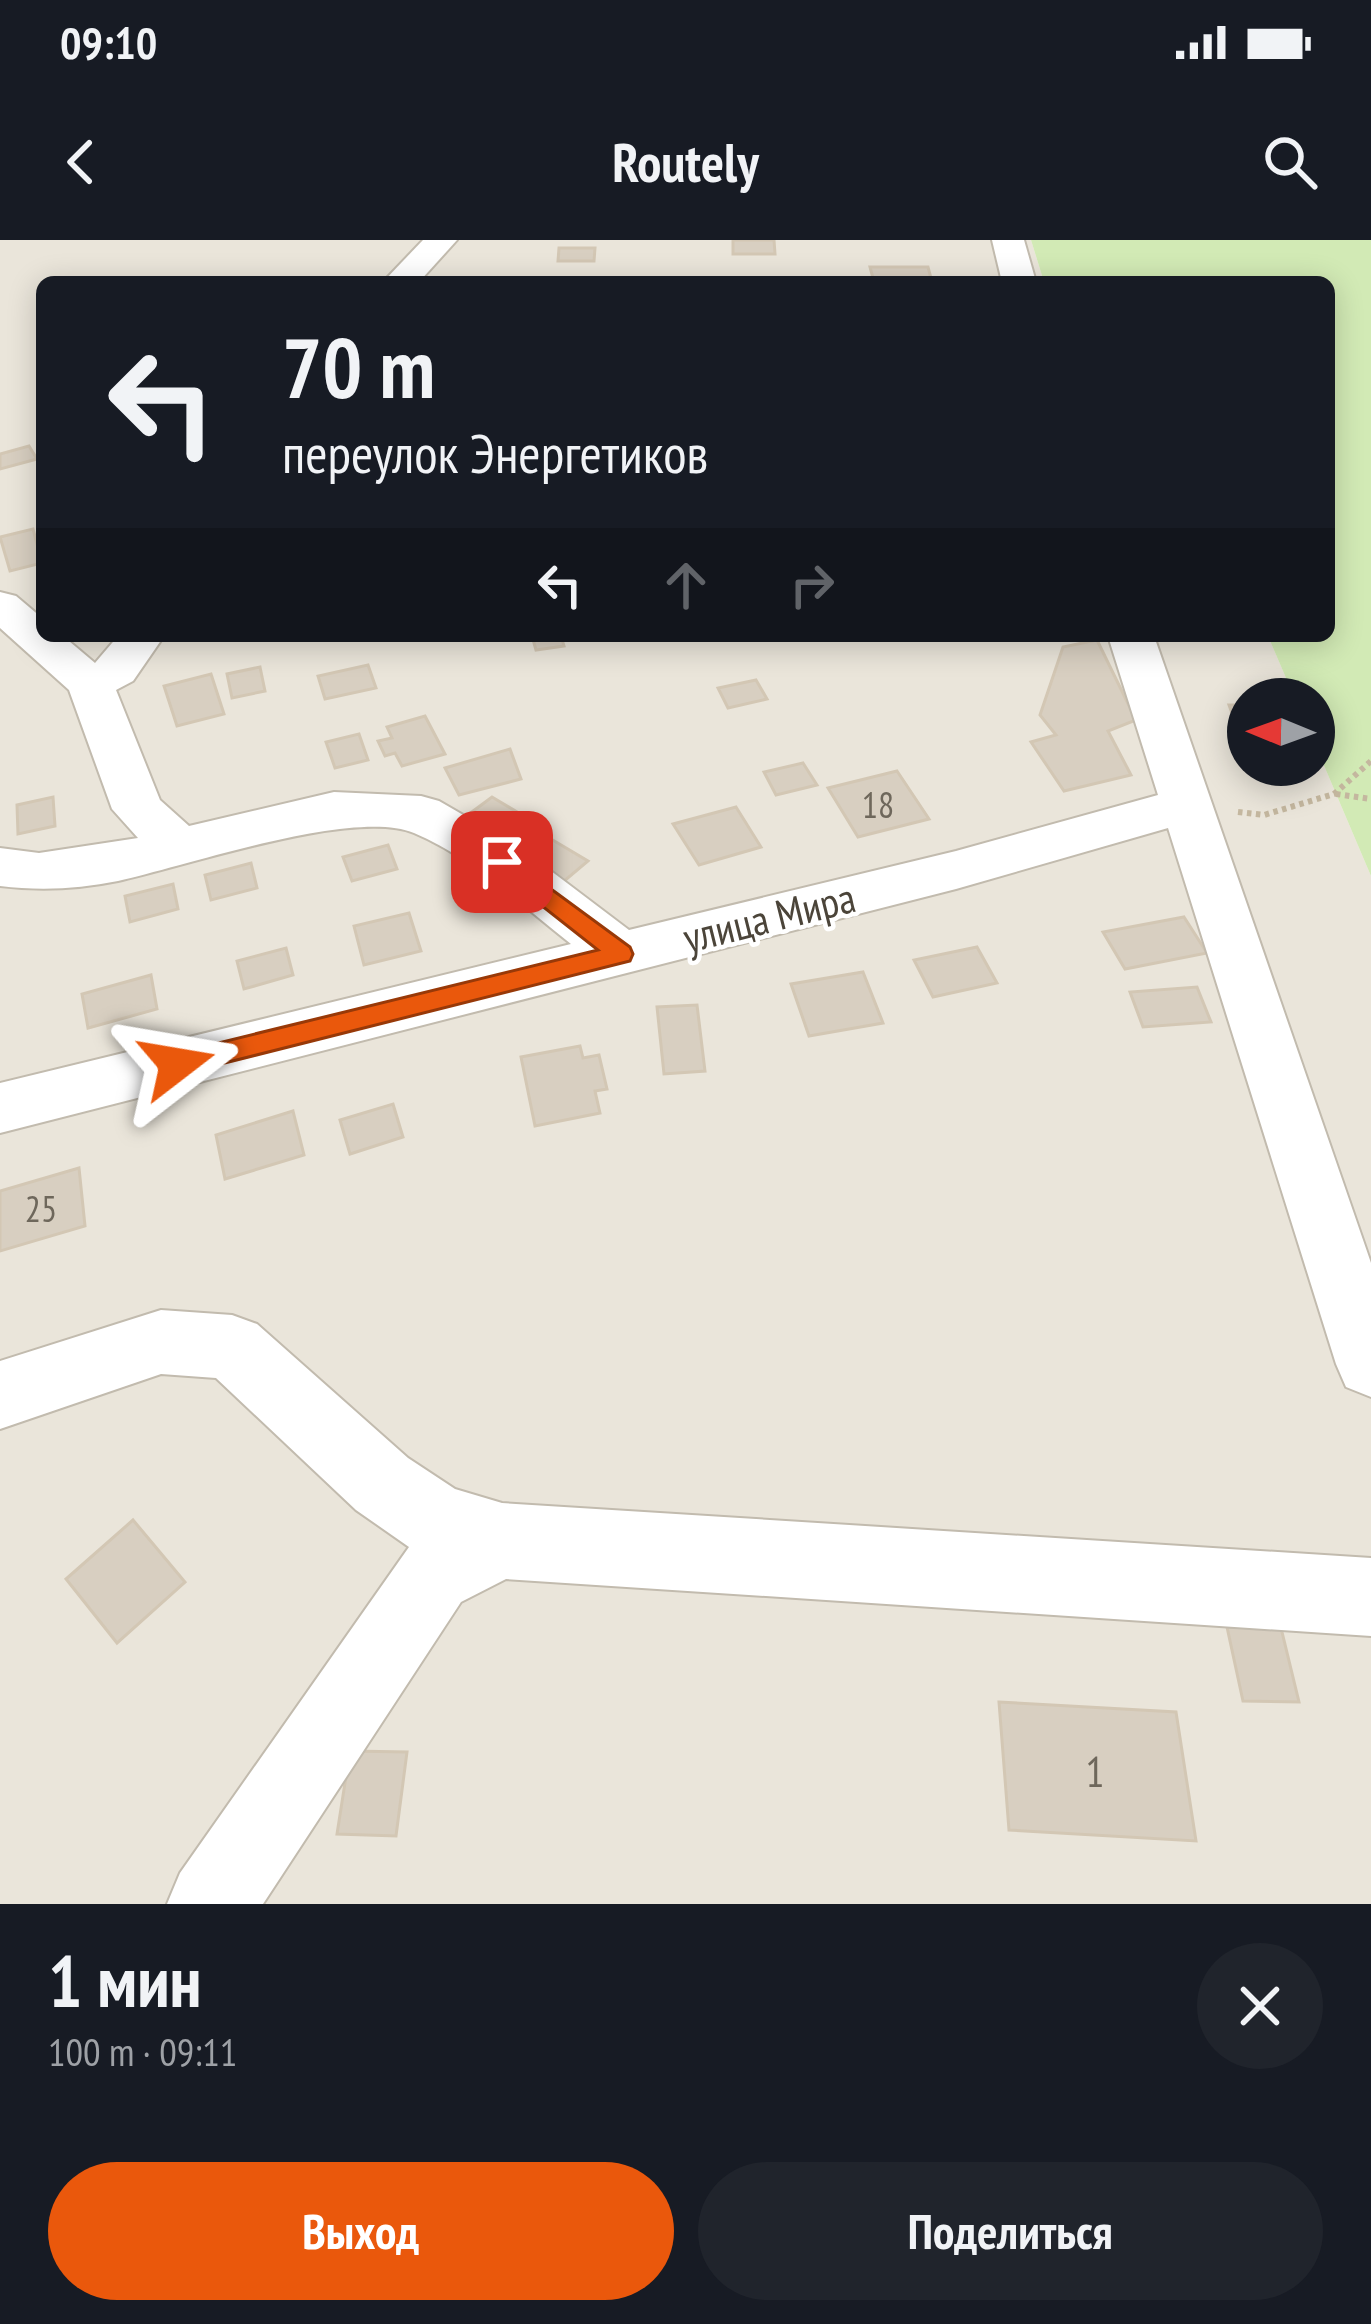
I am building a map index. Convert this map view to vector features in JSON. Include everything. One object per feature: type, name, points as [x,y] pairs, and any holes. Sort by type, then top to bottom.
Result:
[{"type":"street","points":[[406,276],[442,240]]},
{"type":"street","points":[[1008,240],[1017,276]]},
{"type":"street","points":[[0,605],[36,637]]},
{"type":"street","points":[[42,642],[90,684],[138,809],[177,844]]},
{"type":"street","points":[[90,684],[117,670],[136,642]]},
{"type":"street","points":[[1133,642],[1371,1364]]},
{"type":"street","name":"улица Мира","points":[[0,1108],[956,870],[1186,805]]},
{"type":"street","points":[[0,867],[39,872],[114,863],[177,844],[334,810],[421,814],[502,862],[621,954]]},
{"type":"street","points":[[0,1395],[161,1342],[232,1347],[382,1484],[437,1521],[502,1541],[1371,1597]]},
{"type":"street","points":[[212,1904],[434,1575],[502,1541]]},
{"type":"path","points":[[1334,794],[1371,761]]},
{"type":"path","points":[[1186,805],[1264,815],[1334,794],[1371,799]]},
{"type":"shaded area","points":[[0,240],[1031,240],[1042,276],[36,276],[36,642],[1271,642],[1286,678],[1227,678],[1227,786],[1333,786],[1371,876],[1371,1904],[0,1904]]},
{"type":"green space","points":[[1031,240],[1371,240],[1371,876],[1333,786],[1335,678],[1286,678],[1271,642],[1335,642],[1335,276],[1042,276]]},
{"type":"building","points":[[733,240],[774,240],[775,254],[733,254]]},
{"type":"building","points":[[559,248],[595,248],[594,261],[558,261]]},
{"type":"building","points":[[870,267],[928,267],[930,276],[872,276]]},
{"type":"building","points":[[29,446],[36,459],[0,469],[0,454]]},
{"type":"building","points":[[33,529],[36,564],[10,571],[0,537]]},
{"type":"building","points":[[534,642],[563,642],[564,646],[536,650]]},
{"type":"building","points":[[1098,642],[1136,720],[1108,731],[1131,775],[1064,791],[1031,742],[1056,735],[1040,715],[1063,647]]},
{"type":"building","points":[[368,665],[376,688],[325,699],[318,676]]},
{"type":"building","points":[[260,667],[265,691],[232,698],[227,674]]},
{"type":"building","points":[[211,674],[224,714],[177,726],[164,686]]},
{"type":"building","points":[[756,680],[767,699],[728,708],[718,688]]},
{"type":"building","points":[[425,716],[445,754],[402,766],[395,753],[385,756],[378,741],[392,738],[387,727]]},
{"type":"building","points":[[359,734],[368,760],[335,768],[326,742]]},
{"type":"building","points":[[510,749],[521,779],[459,795],[445,768]]},
{"type":"building","points":[[803,763],[817,785],[776,795],[764,772]]},
{"type":"building","points":[[897,771],[929,819],[858,837],[828,788]]},
{"type":"building","points":[[53,797],[55,826],[18,834],[17,805]]},
{"type":"building","points":[[492,797],[517,812],[486,836],[461,820]]},
{"type":"building","points":[[736,807],[761,847],[699,865],[673,824]]},
{"type":"building","points":[[551,839],[588,861],[556,888],[519,864]]},
{"type":"building","points":[[388,845],[397,869],[352,881],[343,857]]},
{"type":"building","points":[[251,863],[257,888],[211,900],[205,875]]},
{"type":"building","points":[[173,884],[178,909],[130,922],[125,896]]},
{"type":"building","points":[[409,913],[421,951],[364,965],[354,926]]},
{"type":"building","points":[[1184,917],[1207,953],[1125,969],[1103,932]]},
{"type":"building","points":[[977,947],[997,983],[933,997],[914,960]]},
{"type":"building","points":[[286,948],[293,975],[244,989],[237,961]]},
{"type":"building","points":[[863,972],[883,1023],[809,1036],[791,984]]},
{"type":"building","points":[[151,975],[157,1009],[88,1028],[82,994]]},
{"type":"building","points":[[1197,987],[1211,1022],[1143,1027],[1130,992]]},
{"type":"building","points":[[697,1005],[705,1071],[664,1074],[657,1007]]},
{"type":"building","points":[[580,1046],[583,1058],[599,1055],[607,1089],[595,1091],[600,1113],[535,1126],[521,1057]]},
{"type":"building","points":[[393,1104],[403,1137],[350,1154],[340,1120]]},
{"type":"building","points":[[293,1111],[304,1155],[225,1179],[216,1135]]},
{"type":"building","points":[[79,1168],[85,1226],[0,1251],[0,1191]]},
{"type":"building","points":[[133,1520],[185,1582],[117,1643],[66,1579]]},
{"type":"building","points":[[1227,1627],[1281,1628],[1299,1702],[1243,1701]]},
{"type":"building","points":[[999,1702],[1176,1712],[1196,1841],[1009,1830]]},
{"type":"building","points":[[350,1751],[407,1752],[396,1836],[337,1834]]},
{"type":"route","points":[[177,1064],[621,954],[502,862]]}]
